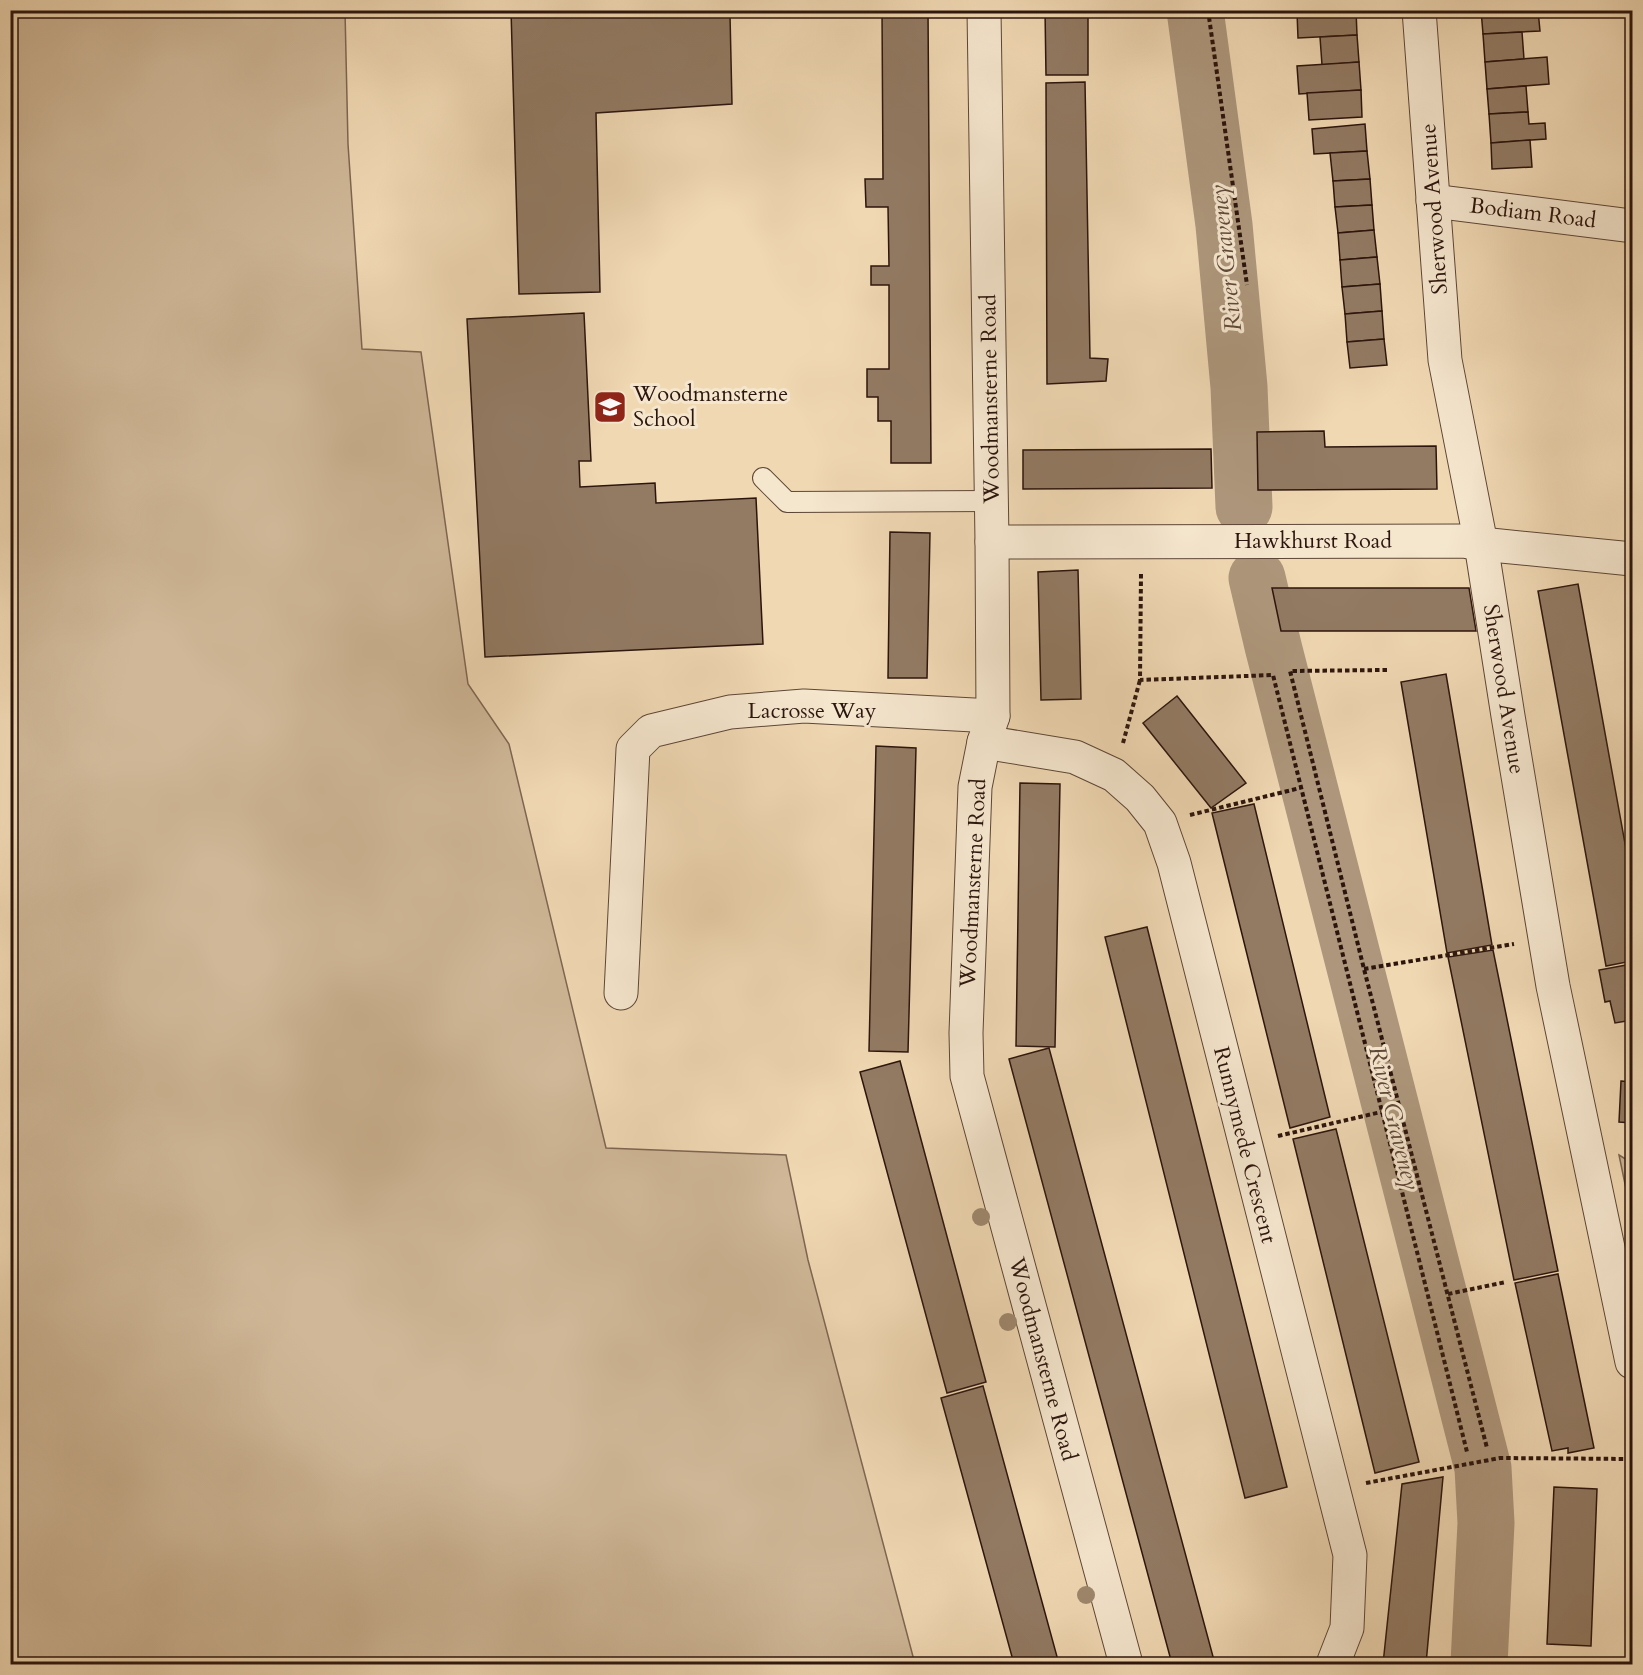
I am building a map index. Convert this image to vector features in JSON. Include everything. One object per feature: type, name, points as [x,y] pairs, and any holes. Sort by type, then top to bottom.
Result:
[{"type":"street","name":"Woodmansterne Road","points":[[984,10],[992,542],[988,729],[975,787],[966,1033],[967,1076],[1126,1665]]},
{"type":"street","name":"Sherwood Avenue","points":[[1419,10],[1445,360],[1481,544],[1544,939],[1628,1317],[1632,1362]]},
{"type":"street","name":"Bodiam Road","points":[[1433,201],[1632,226]]},
{"type":"street","name":"Hawkhurst Road","points":[[992,542],[1463,541],[1632,559]]},
{"type":"street","name":"Lacrosse Way","points":[[621,993],[633,749],[651,731],[730,712],[804,706],[988,729]]},
{"type":"street","name":"Runnymede Crescent","points":[[988,729],[1075,757],[1114,775],[1140,798],[1160,823],[1174,863],[1350,1555],[1347,1628],[1333,1665]]},
{"type":"lane","points":[[763,478],[787,502],[991,501]]},
{"type":"path","points":[[1208,10],[1246,285]]},
{"type":"path","points":[[1114,775],[1140,680],[1141,542]]},
{"type":"path","points":[[1387,670],[1290,671],[1487,1448]]},
{"type":"path","points":[[1140,680],[1273,675],[1467,1452]]},
{"type":"path","points":[[1160,823],[1300,788]]},
{"type":"path","points":[[1364,969],[1544,939]]},
{"type":"path","points":[[1245,1144],[1382,1112]]},
{"type":"path","points":[[1448,1294],[1506,1282]]},
{"type":"path","points":[[1334,1490],[1500,1458],[1632,1459]]},
{"type":"shaded area","points":[[11,10],[345,11],[348,144],[362,349],[421,352],[468,684],[509,744],[606,1148],[786,1155],[808,1260],[915,1664],[11,1664]]},
{"type":"shaded area","points":[[1619,1155],[1632,1163],[1632,1219],[1631,1213]]},
{"type":"building","points":[[511,10],[590,10],[590,16],[730,15],[732,104],[596,113],[600,292],[519,294]]},
{"type":"building","points":[[882,10],[928,10],[931,463],[891,463],[891,421],[878,421],[878,397],[867,397],[867,369],[889,369],[889,285],[871,285],[871,266],[889,266],[888,207],[866,207],[865,179],[883,179]]},
{"type":"building","points":[[1045,10],[1088,10],[1088,75],[1046,75]]},
{"type":"building","points":[[1356,10],[1357,35],[1298,38],[1297,12]]},
{"type":"building","points":[[1481,10],[1538,10],[1540,31],[1483,34]]},
{"type":"building","points":[[1522,32],[1524,59],[1485,62],[1483,34]]},
{"type":"building","points":[[1357,35],[1359,62],[1322,65],[1320,37]]},
{"type":"building","points":[[1547,57],[1549,84],[1487,89],[1485,62]]},
{"type":"building","points":[[1359,62],[1361,90],[1299,94],[1297,66]]},
{"type":"building","points":[[1085,82],[1090,358],[1108,359],[1106,381],[1047,384],[1046,83]]},
{"type":"building","points":[[1526,86],[1528,112],[1489,114],[1487,89]]},
{"type":"building","points":[[1361,90],[1362,117],[1309,120],[1307,93]]},
{"type":"building","points":[[1528,112],[1529,124],[1545,123],[1546,139],[1491,143],[1489,114]]},
{"type":"building","points":[[1365,124],[1367,151],[1314,154],[1312,129]]},
{"type":"building","points":[[1530,140],[1532,167],[1492,169],[1491,143]]},
{"type":"building","points":[[1367,151],[1370,179],[1333,181],[1330,153]]},
{"type":"building","points":[[1370,179],[1372,205],[1335,207],[1333,181]]},
{"type":"building","points":[[1372,205],[1374,230],[1338,233],[1335,207]]},
{"type":"building","points":[[1374,230],[1377,257],[1340,260],[1338,233]]},
{"type":"building","points":[[1377,257],[1380,284],[1342,287],[1340,260]]},
{"type":"building","points":[[1380,284],[1382,311],[1345,314],[1342,287]]},
{"type":"building","points":[[1382,311],[1384,339],[1347,342],[1345,314]]},
{"type":"building","points":[[584,313],[591,461],[579,461],[580,487],[655,483],[656,503],[756,498],[763,644],[485,657],[467,319]]},
{"type":"building","points":[[1384,339],[1387,365],[1350,368],[1347,342]]},
{"type":"building","points":[[1324,431],[1325,447],[1436,446],[1437,489],[1258,490],[1257,432]]},
{"type":"building","points":[[1211,449],[1212,488],[1023,489],[1023,450]]},
{"type":"building","points":[[890,532],[930,533],[927,678],[888,678]]},
{"type":"building","points":[[1078,570],[1081,699],[1041,700],[1038,572]]},
{"type":"building","points":[[1578,584],[1632,882],[1632,961],[1606,966],[1538,591]]},
{"type":"building","points":[[1272,588],[1469,588],[1476,631],[1281,631]]},
{"type":"building","points":[[1446,674],[1492,945],[1447,953],[1401,682]]},
{"type":"building","points":[[1177,696],[1246,783],[1211,808],[1143,723]]},
{"type":"building","points":[[876,746],[916,748],[908,1052],[869,1051]]},
{"type":"building","points":[[1020,783],[1060,784],[1055,1047],[1016,1046]]},
{"type":"building","points":[[1254,804],[1330,1117],[1290,1128],[1212,813]]},
{"type":"building","points":[[1147,927],[1287,1487],[1245,1498],[1105,937]]},
{"type":"building","points":[[1493,950],[1558,1271],[1514,1280],[1448,957]]},
{"type":"building","points":[[1632,964],[1632,1020],[1615,1023],[1610,1001],[1605,1002],[1599,970]]},
{"type":"building","points":[[1049,1048],[1215,1664],[1172,1664],[1009,1059]]},
{"type":"building","points":[[900,1061],[986,1382],[947,1393],[860,1072]]},
{"type":"building","points":[[1621,1081],[1632,1082],[1632,1123],[1619,1122]]},
{"type":"building","points":[[1336,1129],[1419,1462],[1375,1473],[1293,1139]]},
{"type":"building","points":[[1558,1274],[1594,1448],[1568,1453],[1568,1448],[1552,1451],[1515,1283]]},
{"type":"building","points":[[983,1386],[1059,1664],[1014,1664],[941,1398]]},
{"type":"building","points":[[1443,1477],[1426,1664],[1383,1664],[1402,1484]]},
{"type":"building","points":[[1554,1487],[1597,1489],[1591,1646],[1547,1644]]},
{"type":"waterway","name":"River Graveney","points":[[1195,10],[1224,225],[1239,387],[1244,507]]},
{"type":"waterway","name":"River Graveney","points":[[1257,578],[1483,1468],[1486,1523],[1479,1664]]},
{"type":"place","name":"Woodmansterne School","points":[[610,407]]}]
